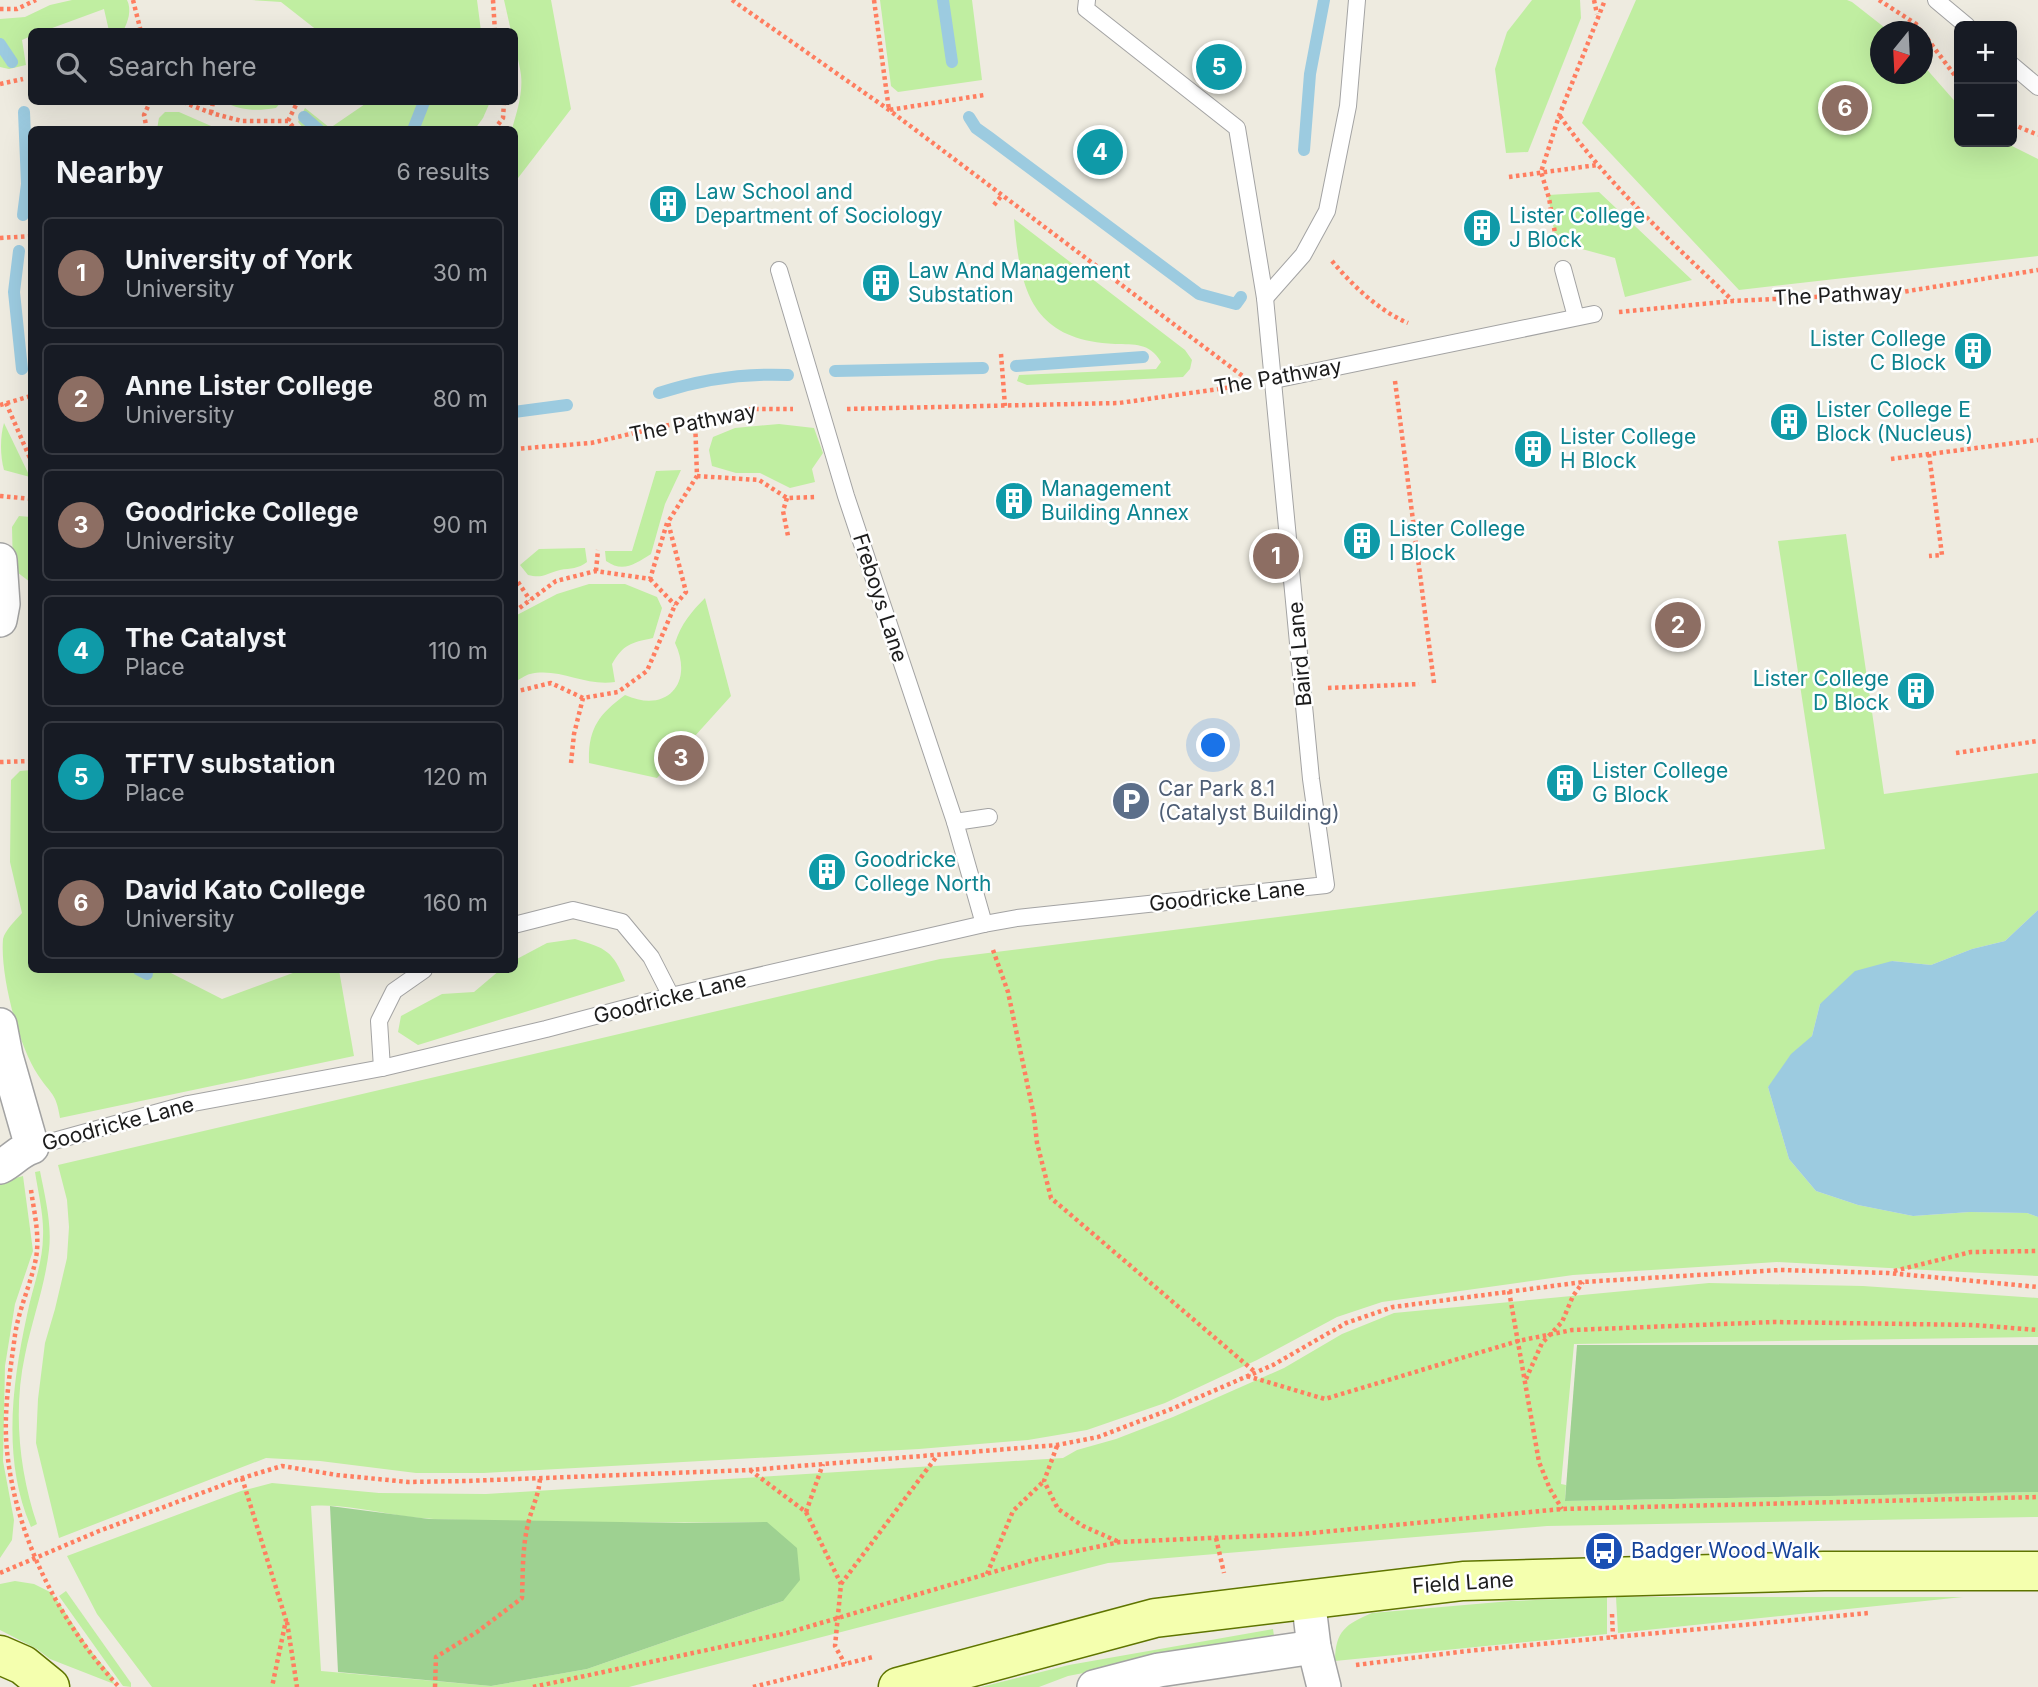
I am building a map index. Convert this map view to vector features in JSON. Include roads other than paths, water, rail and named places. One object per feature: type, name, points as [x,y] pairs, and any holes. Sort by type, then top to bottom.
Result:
[{"type":"street","points":[[0,560],[3,604],[0,620]]},
{"type":"street","points":[[0,1025],[6,1056],[13,1153]]},
{"type":"street","name":"Field Lane","points":[[898,1687],[1155,1618],[1463,1581],[1824,1572],[2038,1571]]},
{"type":"street","points":[[1094,1687],[1159,1670],[1319,1669],[1308,1598]]},
{"type":"street","points":[[0,1655],[23,1665],[50,1687]]},
{"type":"lane","name":"Baird Lane","points":[[1087,0],[1086,9],[1237,128],[1265,298],[1311,779],[1326,885]]},
{"type":"lane","points":[[1265,298],[1303,255],[1327,211],[1348,106],[1357,0]]},
{"type":"lane","points":[[1936,0],[1961,21]]},
{"type":"lane","points":[[2017,69],[2038,87]]},
{"type":"lane","points":[[1563,269],[1576,317]]},
{"type":"lane","name":"Freboys Lane","points":[[779,270],[846,496],[956,822],[984,924]]},
{"type":"lane","name":"The Pathway","points":[[1274,380],[1594,314]]},
{"type":"lane","points":[[956,822],[989,817]]},
{"type":"lane","name":"Goodricke Lane","points":[[13,1153],[188,1104],[382,1068],[671,996],[984,924],[1017,918],[1326,885]]},
{"type":"lane","points":[[518,924],[573,910],[622,922],[651,957],[671,996]]},
{"type":"lane","points":[[382,1068],[379,1021],[394,991],[420,973]]},
{"type":"water","points":[[2038,910],[2038,1217],[2027,1213],[1970,1212],[1913,1216],[1858,1205],[1816,1191],[1789,1159],[1768,1087],[1791,1054],[1812,1036],[1820,1004],[1855,971],[1892,961],[1931,965],[1972,949],[2005,941]]},
{"type":"waterway","points":[[943,0],[952,62]]},
{"type":"waterway","points":[[1304,150],[1310,74],[1324,0]]},
{"type":"waterway","points":[[0,44],[12,62]]},
{"type":"waterway","points":[[415,126],[423,105]]},
{"type":"waterway","points":[[23,215],[27,184],[24,112]]},
{"type":"waterway","points":[[304,117],[314,126]]},
{"type":"waterway","points":[[969,117],[976,128],[1199,294],[1236,304],[1241,297]]},
{"type":"waterway","points":[[19,251],[14,292],[22,369]]},
{"type":"waterway","points":[[1016,366],[1143,357]]},
{"type":"waterway","points":[[835,371],[983,368]]},
{"type":"waterway","points":[[659,393],[723,378],[788,375]]},
{"type":"waterway","points":[[518,411],[567,405]]},
{"type":"place","name":"TFTV substation","points":[[1219,67]]},
{"type":"place","name":"David Kato College","points":[[1845,108]]},
{"type":"place","name":"The Catalyst","points":[[1100,152]]},
{"type":"place","name":"Law School and Department of Sociology","points":[[668,204]]},
{"type":"place","name":"Lister College J Block","points":[[1482,228]]},
{"type":"place","name":"Law And Management Substation","points":[[881,283]]},
{"type":"place","name":"Lister College C Block","points":[[1973,351]]},
{"type":"place","name":"Lister College E Block (Nucleus)","points":[[1789,422]]},
{"type":"place","name":"Lister College H Block","points":[[1533,449]]},
{"type":"place","name":"Management Building Annex","points":[[1014,501]]},
{"type":"place","name":"Lister College I Block","points":[[1362,541]]},
{"type":"place","name":"University of York","points":[[1276,556]]},
{"type":"place","name":"Anne Lister College","points":[[1678,625]]},
{"type":"place","name":"Lister College D Block","points":[[1916,691]]},
{"type":"place","name":"Goodricke College","points":[[681,758]]},
{"type":"place","name":"Lister College G Block","points":[[1565,783]]},
{"type":"place","name":"Car Park 8.1 (Catalyst Building)","points":[[1131,801]]},
{"type":"place","name":"Goodricke College North","points":[[827,872]]},
{"type":"place","name":"Badger Wood Walk","points":[[1604,1551]]}]
